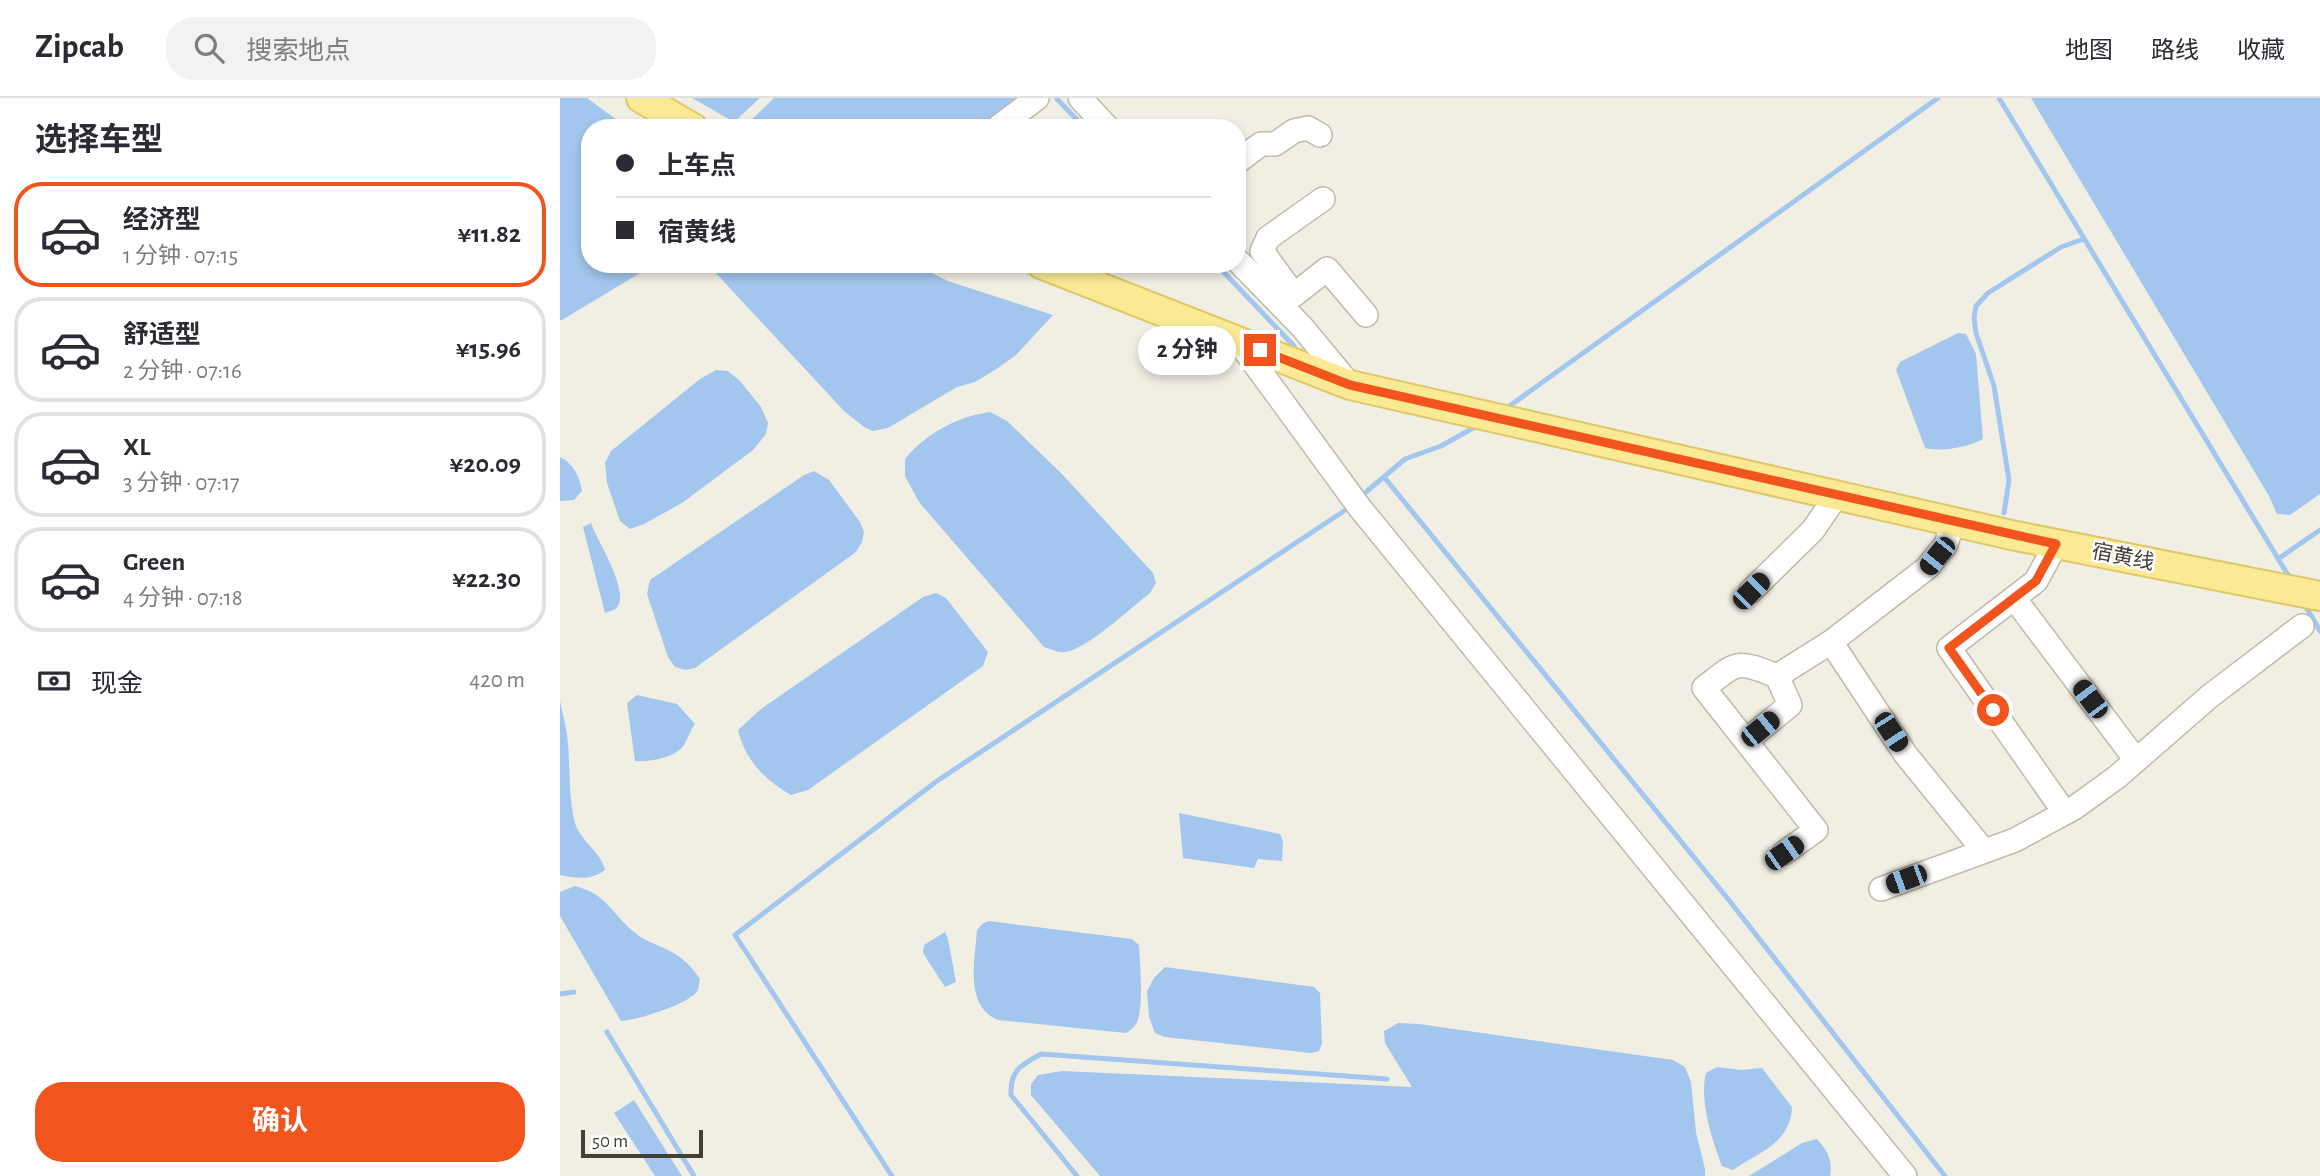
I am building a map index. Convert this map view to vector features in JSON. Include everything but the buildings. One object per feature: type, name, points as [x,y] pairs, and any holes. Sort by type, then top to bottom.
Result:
[{"type":"main road","points":[[642,98],[678,119]]},
{"type":"main road","name":"宿黄线","points":[[1064,273],[1350,385],[1953,522],[2320,596]]},
{"type":"street","points":[[1009,119],[1037,98]]},
{"type":"street","points":[[1080,98],[1100,119]]},
{"type":"street","points":[[1246,155],[1261,144],[1276,144],[1294,131],[1308,128],[1320,135]]},
{"type":"street","points":[[1323,199],[1268,238],[1262,251],[1302,327],[1350,385]]},
{"type":"street","points":[[1246,267],[1286,299]]},
{"type":"street","points":[[1286,299],[1328,269],[1366,315]]},
{"type":"street","points":[[1238,341],[1360,508],[1905,1176]]},
{"type":"street","points":[[1751,591],[1813,530],[1837,495]]},
{"type":"street","points":[[1777,676],[1831,642],[1927,568],[1946,544],[1953,522]]},
{"type":"street","points":[[2056,544],[2036,581],[1949,648],[2065,813]]},
{"type":"street","points":[[2014,598],[2136,760]]},
{"type":"street","points":[[1881,889],[2015,840],[2065,813],[2117,777],[2210,696],[2302,626]]},
{"type":"street","points":[[1831,642],[1906,755],[1984,851]]},
{"type":"street","points":[[1746,741],[1790,705],[1777,676],[1751,666],[1733,665],[1704,688],[1816,830],[1784,853]]},
{"type":"water","points":[[560,98],[587,98],[616,119],[581,119],[581,273],[640,273],[560,320]]},
{"type":"water","points":[[692,98],[760,98],[737,119],[729,119]]},
{"type":"water","points":[[774,98],[1018,98],[996,119],[752,119]]},
{"type":"water","points":[[2031,98],[2320,98],[2320,494],[2290,515],[2277,514],[2269,496]]},
{"type":"water","points":[[716,273],[932,273],[948,281],[1053,315],[1016,355],[995,370],[975,382],[957,387],[888,428],[873,431],[844,411]]},
{"type":"water","points":[[1958,333],[1966,334],[1976,354],[1983,439],[1955,448],[1925,448],[1896,370],[1900,362]]},
{"type":"water","points":[[716,370],[728,371],[761,407],[768,423],[766,434],[753,450],[682,503],[630,529],[620,521],[607,483],[605,463],[611,451],[700,379]]},
{"type":"water","points":[[990,412],[1007,421],[1062,474],[1153,573],[1156,583],[1150,593],[1096,636],[1074,649],[1062,652],[1044,647],[919,502],[905,476],[905,459],[932,434],[954,422]]},
{"type":"water","points":[[560,457],[572,467],[580,481],[582,491],[574,500],[560,501]]},
{"type":"water","points":[[814,471],[829,480],[860,522],[864,532],[856,552],[695,668],[686,670],[675,667],[668,657],[647,594],[650,580],[804,475]]},
{"type":"water","points":[[591,523],[619,586],[617,608],[605,613],[583,527]]},
{"type":"water","points":[[936,593],[946,598],[988,652],[983,666],[808,790],[791,795],[765,776],[751,760],[738,730],[761,709],[923,597]]},
{"type":"water","points":[[637,695],[677,704],[695,724],[684,745],[675,753],[647,761],[635,761],[627,703]]},
{"type":"water","points":[[560,701],[567,739],[576,826],[600,858],[605,870],[589,877],[560,875]]},
{"type":"water","points":[[1179,813],[1280,834],[1283,841],[1282,861],[1258,859],[1254,868],[1183,858]]},
{"type":"water","points":[[575,886],[602,899],[639,936],[672,952],[687,963],[700,979],[698,990],[685,1001],[663,1010],[621,1021],[560,916],[560,892]]},
{"type":"water","points":[[989,921],[1132,939],[1139,945],[1141,980],[1140,1008],[1135,1026],[1126,1033],[998,1020],[987,1013],[976,993],[974,968],[977,930]]},
{"type":"water","points":[[945,932],[956,982],[945,987],[923,953],[924,945]]},
{"type":"water","points":[[1165,967],[1314,987],[1320,993],[1322,1043],[1319,1051],[1311,1053],[1165,1037],[1155,1033],[1149,1017],[1147,991],[1154,978]]},
{"type":"water","points":[[1398,1023],[1673,1060],[1685,1067],[1691,1082],[1696,1132],[1705,1176],[1100,1176],[1031,1095],[1031,1084],[1038,1075],[1062,1071],[1412,1087],[1385,1043],[1384,1031]]},
{"type":"water","points":[[1717,1067],[1741,1070],[1762,1068],[1792,1107],[1790,1119],[1780,1138],[1733,1170],[1722,1166],[1705,1107],[1706,1073]]},
{"type":"water","points":[[634,1100],[682,1176],[655,1176],[614,1113]]},
{"type":"water","points":[[1817,1139],[1828,1156],[1830,1176],[1749,1176],[1802,1143]]},
{"type":"waterway","points":[[1508,407],[1938,98]]},
{"type":"waterway","points":[[1999,98],[2291,580]]},
{"type":"waterway","points":[[1057,99],[1076,119]]},
{"type":"waterway","points":[[2004,513],[2009,480],[1994,386],[1976,333],[1976,306],[1988,293],[2061,247],[2084,239]]},
{"type":"waterway","points":[[1225,273],[1294,346]]},
{"type":"waterway","points":[[1366,492],[1405,459],[1441,446],[1475,427]]},
{"type":"waterway","points":[[1384,477],[1728,899],[1945,1176]]},
{"type":"waterway","points":[[892,1176],[735,935],[937,781],[1344,511]]},
{"type":"waterway","points":[[2278,559],[2320,530]]},
{"type":"waterway","points":[[2306,607],[2320,631]]},
{"type":"waterway","points":[[560,994],[574,992]]},
{"type":"waterway","points":[[607,1032],[694,1176]]},
{"type":"waterway","points":[[1077,1176],[1011,1095],[1012,1080],[1018,1069],[1041,1054],[1387,1079]]},
{"type":"route","points":[[1260,350],[1350,385],[2056,544],[2036,581],[1949,648],[1993,710]]}]
